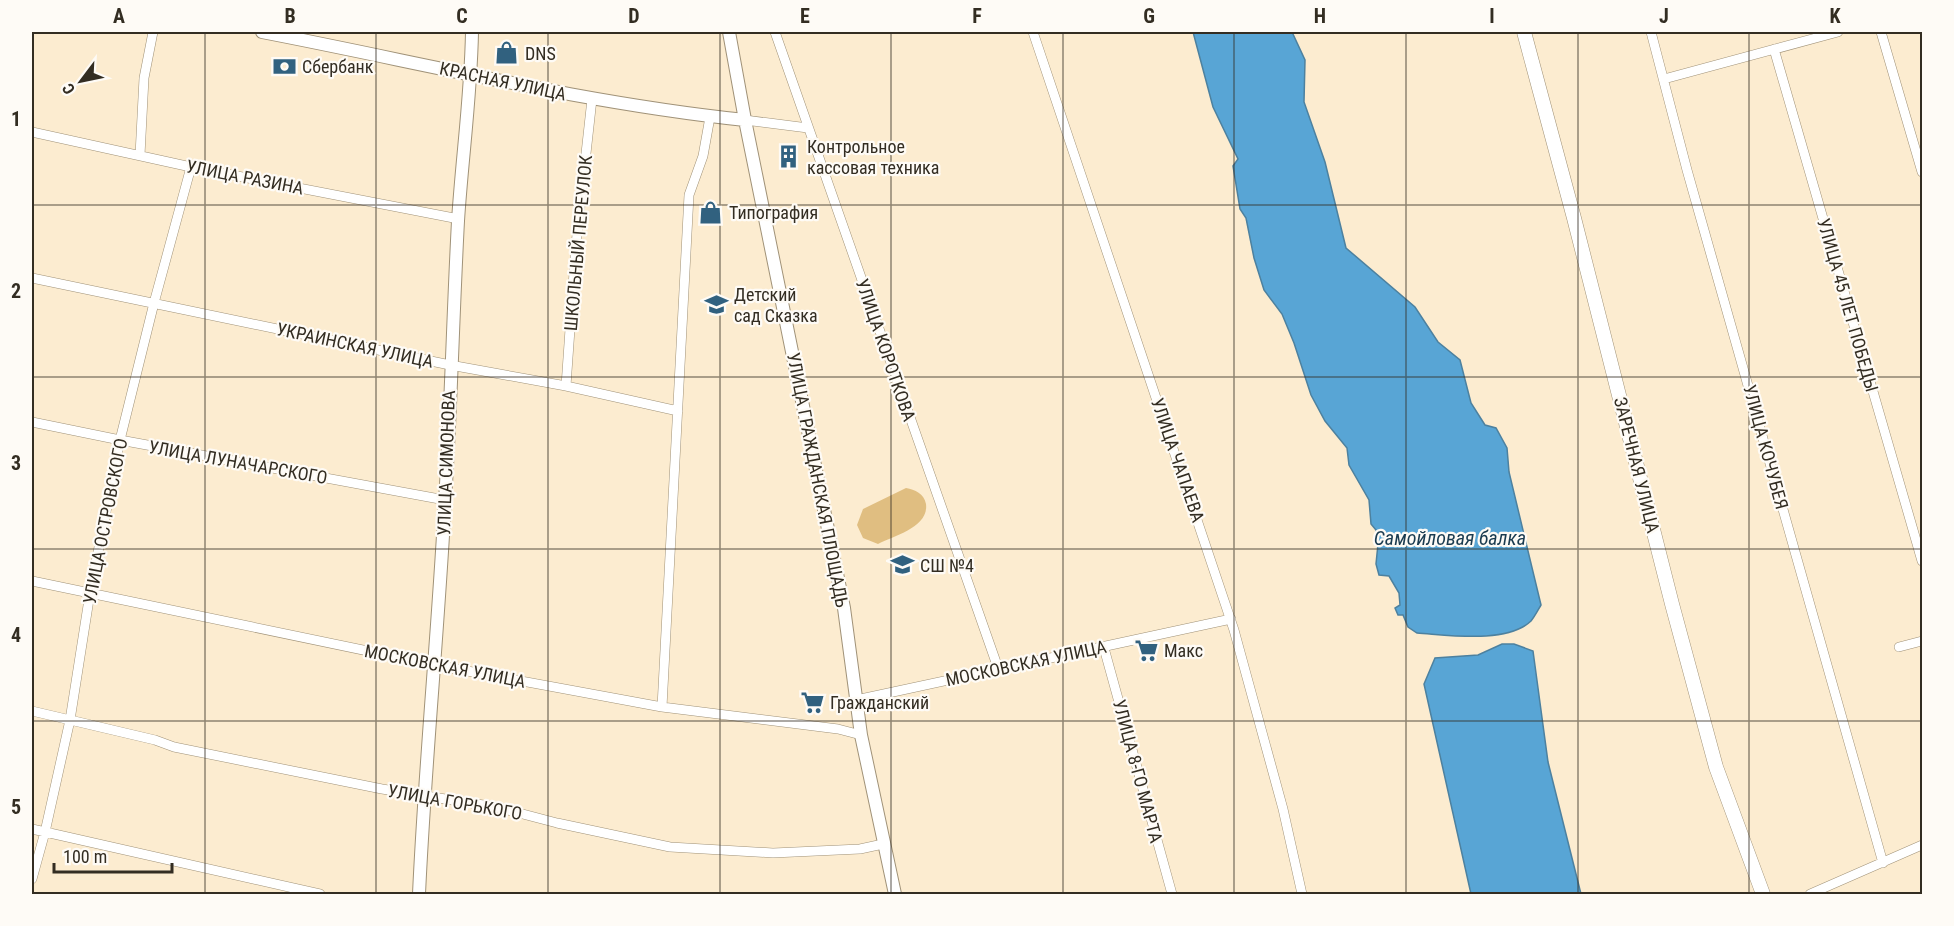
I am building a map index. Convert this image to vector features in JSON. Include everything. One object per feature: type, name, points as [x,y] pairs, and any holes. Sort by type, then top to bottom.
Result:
[{"type":"main road","name":"ЗАРЕЧНАЯ УЛИЦА","points":[[1524,32],[1716,767],[1763,894]]},
{"type":"street","points":[[140,154],[144,78],[153,32]]},
{"type":"street","name":"КРАСНАЯ УЛИЦА","points":[[262,32],[592,99],[745,120]]},
{"type":"street","name":"УЛИЦА СИМОНОВА","points":[[419,894],[423,797],[446,500],[450,365],[471,76],[472,32]]},
{"type":"street","points":[[729,32],[745,120],[808,129]]},
{"type":"street","name":"УЛИЦА КОРОТКОВА","points":[[775,32],[998,668]]},
{"type":"street","name":"УЛИЦА ЧАПАЕВА","points":[[1033,32],[1230,619],[1282,809],[1302,894]]},
{"type":"street","name":"УЛИЦА КОЧУБЕЯ","points":[[1650,32],[1883,862]]},
{"type":"street","points":[[1664,80],[1838,32]]},
{"type":"street","points":[[1881,32],[1923,172]]},
{"type":"street","name":"УЛИЦА 45 ЛЕТ ПОБЕДЫ","points":[[1774,49],[1923,561]]},
{"type":"street","name":"ШКОЛЬНЫЙ ПЕРЕУЛОК","points":[[566,386],[576,244],[592,99]]},
{"type":"street","points":[[662,707],[689,195],[703,156],[710,117]]},
{"type":"street","name":"УЛИЦА ГРАЖДАНСКАЯ ПЛОЩАДЬ","points":[[745,120],[844,608],[856,700]]},
{"type":"street","name":"УЛИЦА РАЗИНА","points":[[32,132],[459,219]]},
{"type":"street","name":"УЛИЦА ОСТРОВСКОГО","points":[[32,879],[70,720],[90,593],[120,440],[191,166]]},
{"type":"street","name":"УКРАИНСКАЯ УЛИЦА","points":[[32,278],[450,365],[566,386],[678,411]]},
{"type":"street","name":"УЛИЦА ЛУНАЧАРСКОГО","points":[[32,422],[446,500]]},
{"type":"street","name":"МОСКОВСКАЯ УЛИЦА","points":[[32,580],[435,664],[662,707],[827,728],[861,735]]},
{"type":"street","name":"МОСКОВСКАЯ УЛИЦА","points":[[856,700],[1230,619]]},
{"type":"street","points":[[1899,647],[1923,640]]},
{"type":"street","name":"УЛИЦА 8-ГО МАРТА","points":[[1104,648],[1172,894]]},
{"type":"street","points":[[856,700],[861,735],[895,894]]},
{"type":"street","name":"УЛИЦА ГОРЬКОГО","points":[[32,711],[154,740],[174,747],[423,797],[496,807],[557,823],[670,847],[773,853],[860,849],[883,844]]},
{"type":"street","points":[[32,829],[320,894]]},
{"type":"street","points":[[1810,894],[1923,845]]},
{"type":"shaded area","points":[[906,488],[919,493],[925,500],[925,512],[922,519],[909,530],[878,544],[863,538],[857,525],[863,509]]},
{"type":"water","name":"Самойловая балка","points":[[1193,32],[1292,32],[1305,60],[1304,102],[1325,162],[1346,248],[1415,307],[1438,342],[1460,360],[1471,403],[1485,425],[1496,428],[1507,448],[1509,472],[1541,605],[1531,621],[1521,628],[1508,633],[1477,636],[1417,633],[1408,627],[1403,615],[1398,615],[1395,608],[1400,605],[1399,593],[1389,576],[1379,575],[1376,564],[1378,544],[1376,530],[1371,524],[1369,500],[1349,465],[1347,448],[1325,421],[1311,395],[1282,314],[1264,290],[1254,258],[1246,218],[1240,209],[1233,166],[1238,159],[1213,107]]},
{"type":"water","points":[[1502,644],[1514,644],[1533,651],[1548,762],[1581,894],[1471,894],[1424,684],[1435,658],[1478,655]]},
{"type":"place","name":"DNS","points":[[507,53]]},
{"type":"place","name":"Сбербанк","points":[[284,66]]},
{"type":"place","name":"Контрольное кассовая техника","points":[[789,156]]},
{"type":"place","name":"Типография","points":[[711,212]]},
{"type":"place","name":"Детский сад Сказка","points":[[716,304]]},
{"type":"place","name":"СШ №4","points":[[902,565]]},
{"type":"place","name":"Макс","points":[[1146,650]]},
{"type":"place","name":"Гражданский","points":[[812,702]]}]
